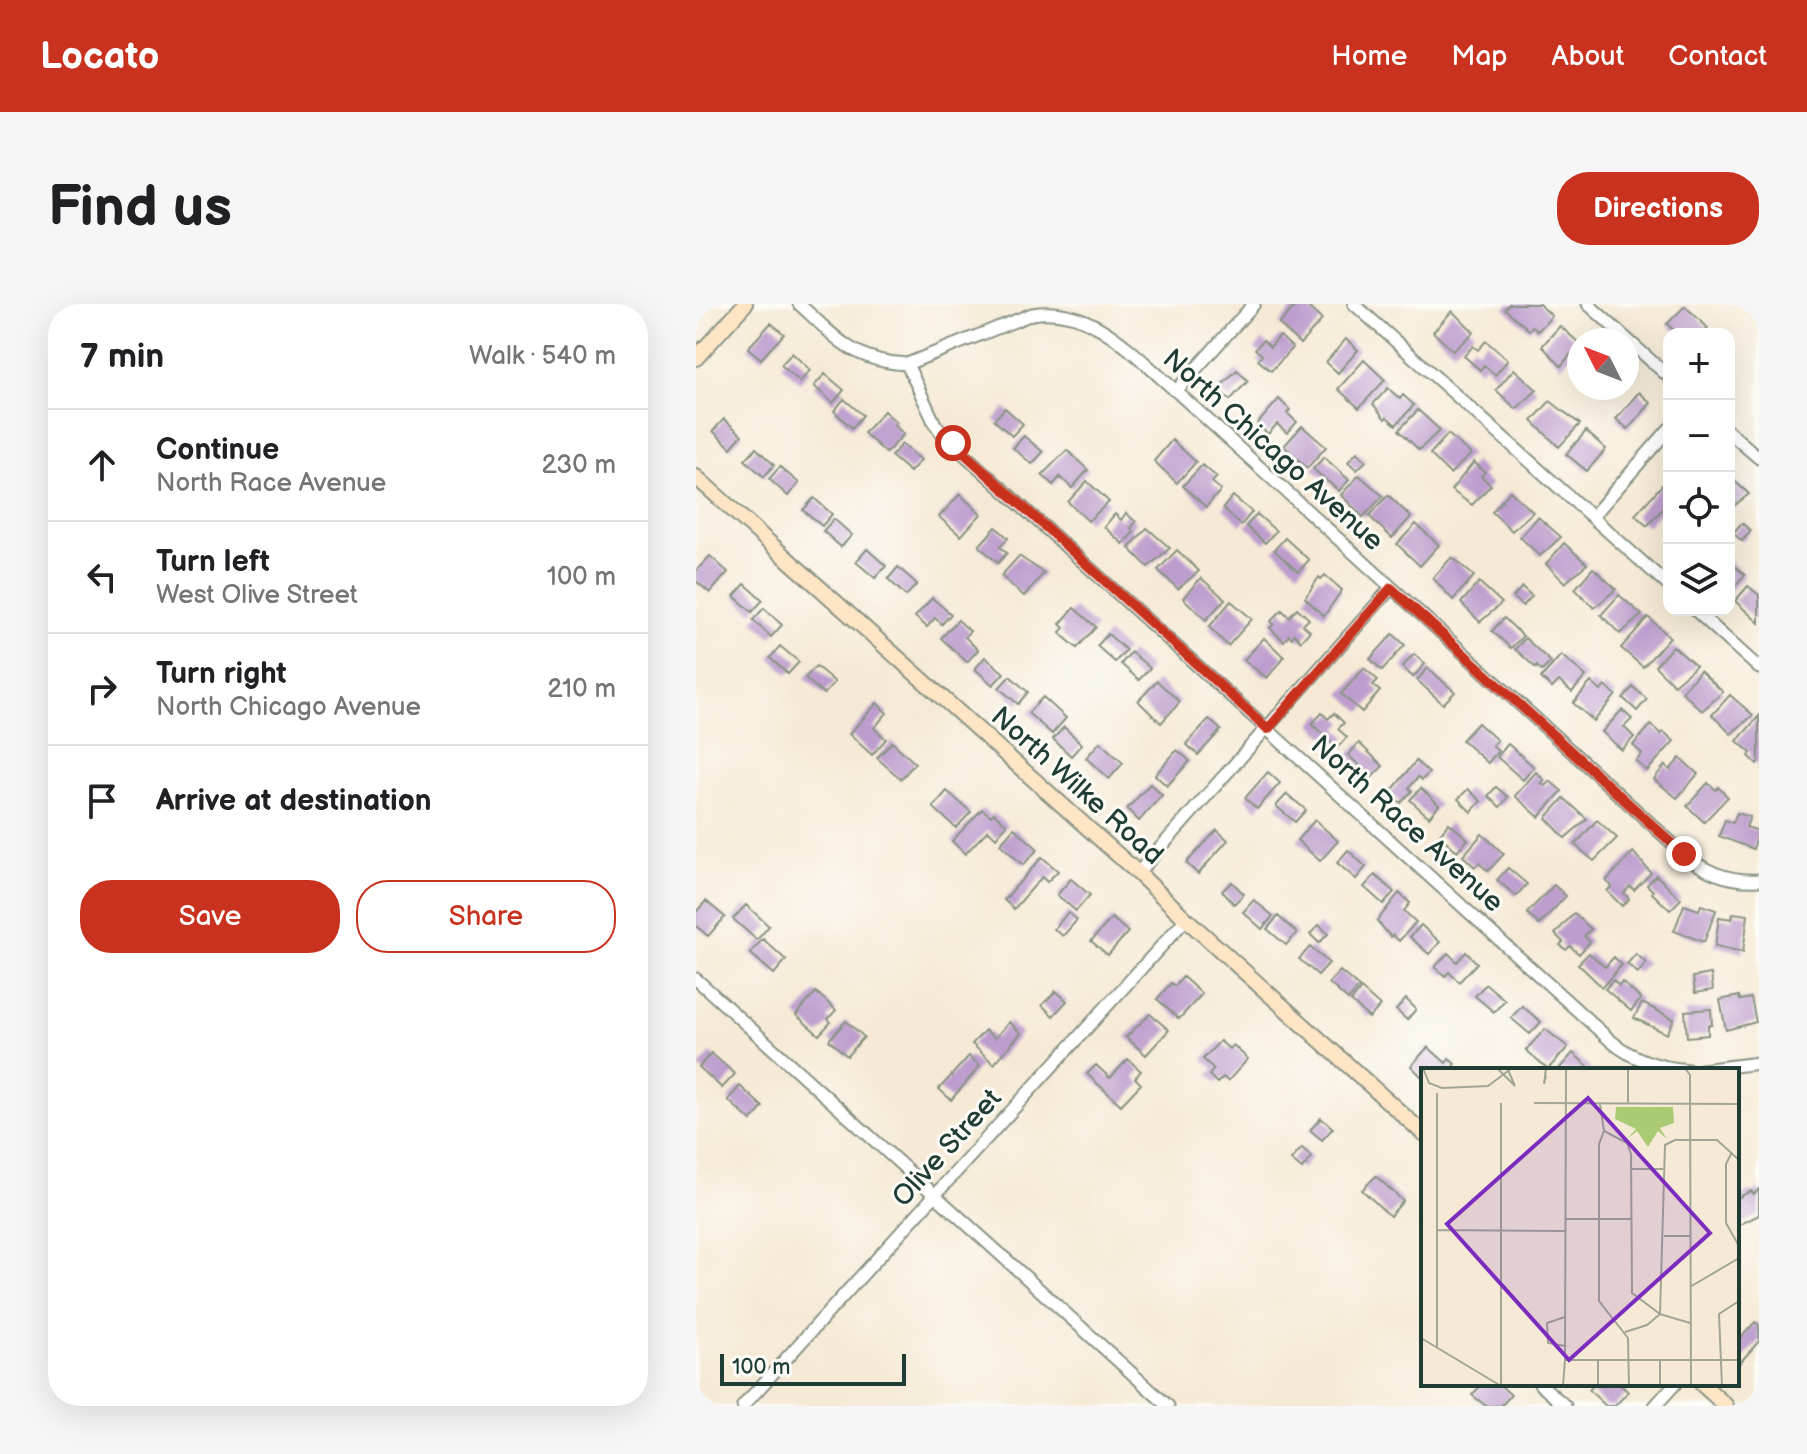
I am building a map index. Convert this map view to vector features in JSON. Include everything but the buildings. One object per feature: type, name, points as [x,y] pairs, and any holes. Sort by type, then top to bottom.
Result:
[{"type":"street","points":[[696,358],[745,304]]},
{"type":"street","points":[[799,304],[850,350],[865,357],[907,364]]},
{"type":"street","points":[[1176,391],[1254,304]]},
{"type":"street","points":[[1354,304],[1663,581]]},
{"type":"street","points":[[1588,304],[1663,372]]},
{"type":"street","name":"North Chicago Avenue","points":[[907,364],[1032,314],[1050,311],[1067,313],[1091,322],[1110,334],[1176,391],[1694,863],[1728,879],[1759,880]]},
{"type":"street","name":"North Race Avenue","points":[[907,364],[935,424],[944,436],[1621,1050],[1656,1064],[1678,1068]]},
{"type":"street","points":[[1592,517],[1663,436]]},
{"type":"street","points":[[1735,437],[1759,458]]},
{"type":"street","name":"North Wilke Road","points":[[696,477],[1421,1131]]},
{"type":"street","points":[[1138,873],[1391,588]]},
{"type":"street","points":[[1702,616],[1759,668]]},
{"type":"street","name":"Olive Street","points":[[743,1406],[1186,919]]},
{"type":"street","points":[[696,979],[1168,1406]]},
{"type":"street","points":[[1723,1068],[1759,1063]]},
{"type":"street","points":[[1542,1386],[1565,1406]]},
{"type":"street","points":[[1655,1406],[1673,1386]]},
{"type":"street","points":[[1704,1386],[1726,1406]]},
{"type":"route","points":[[953,443],[1268,729],[1391,588],[1684,854]]}]
